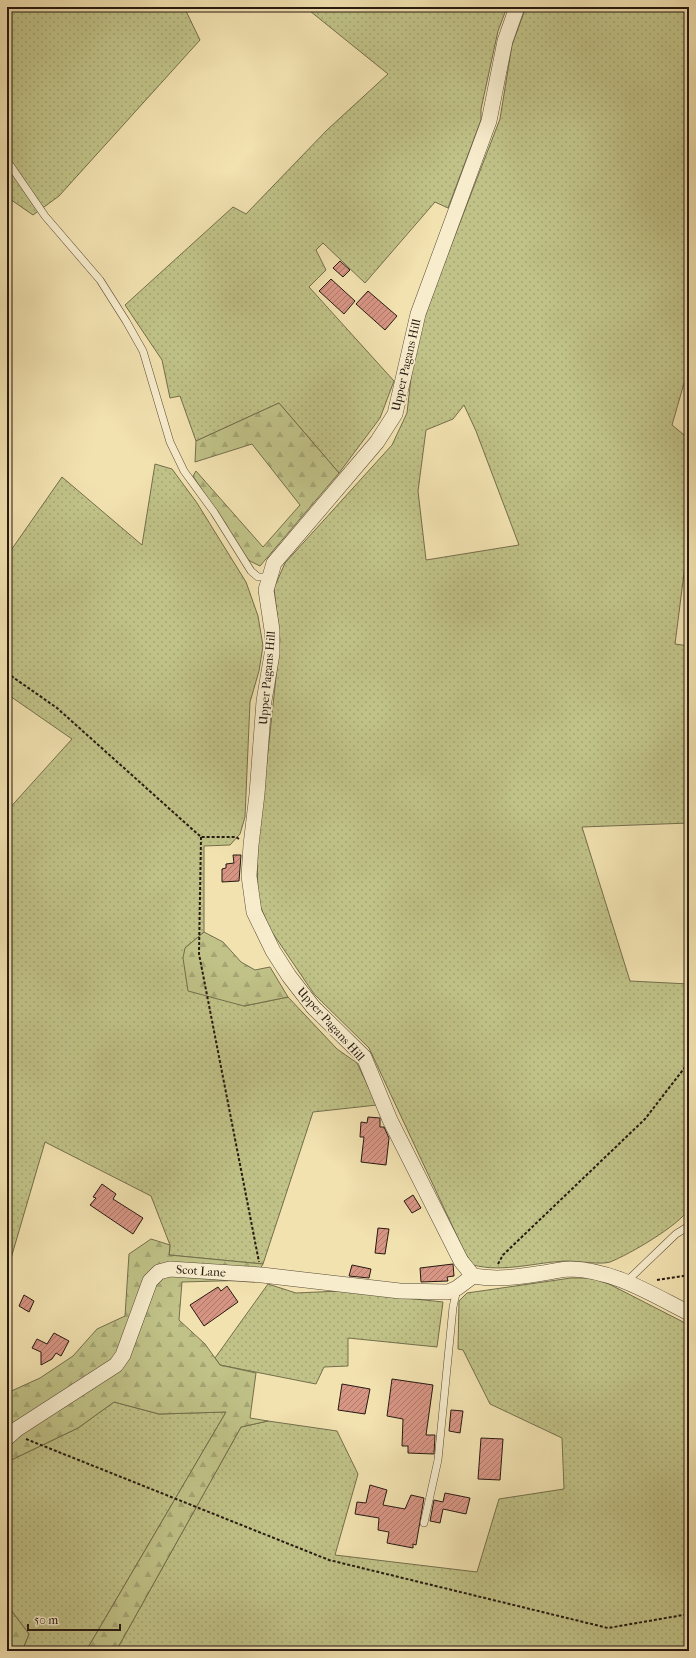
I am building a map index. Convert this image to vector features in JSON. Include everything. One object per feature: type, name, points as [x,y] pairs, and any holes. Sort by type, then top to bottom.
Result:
[{"type":"street","name":"Upper Pagans Hill","points":[[473,1276],[461,1261],[394,1127],[364,1057],[313,1007],[272,951],[254,912],[249,876],[264,701],[272,654],[272,630],[266,590],[274,563],[377,442],[395,414],[418,314],[489,121],[505,41],[517,7]]},
{"type":"street","name":"Scot Lane","points":[[9,1435],[116,1366],[124,1355],[150,1281],[159,1272],[170,1269],[262,1276],[400,1291],[448,1292],[457,1288],[473,1276]]},
{"type":"street","points":[[473,1276],[511,1279],[569,1269],[602,1272],[689,1313]]},
{"type":"lane","points":[[7,164],[10,165],[46,216],[100,280],[126,321],[143,352],[170,442],[184,471],[214,512],[251,571],[258,577],[270,577]]},
{"type":"lane","points":[[626,1282],[676,1234],[689,1226]]},
{"type":"lane","points":[[424,1523],[438,1460],[453,1307],[457,1288]]},
{"type":"path","points":[[7,673],[57,708],[201,837],[236,837],[251,845]]},
{"type":"path","points":[[201,837],[199,954],[262,1276]]},
{"type":"path","points":[[488,1278],[503,1255],[645,1119],[689,1062]]},
{"type":"path","points":[[653,1281],[689,1275]]},
{"type":"path","points":[[9,1435],[329,1560],[608,1628],[689,1614]]},
{"type":"green space","points":[[7,7],[184,7],[200,40],[59,196],[33,215],[7,197],[10,144],[7,138]]},
{"type":"green space","points":[[305,7],[507,7],[498,31],[481,109],[481,120],[448,208],[435,202],[365,283],[323,243],[316,250],[326,270],[309,287],[394,381],[380,418],[339,473],[279,403],[196,441],[180,396],[170,398],[162,360],[125,305],[233,207],[246,214],[327,130],[388,74]]},
{"type":"green space","points":[[526,7],[689,7],[689,366],[672,425],[689,439],[689,534],[675,644],[689,646],[689,823],[582,827],[630,981],[689,984],[689,1209],[683,1216],[664,1231],[629,1253],[610,1262],[596,1263],[567,1261],[496,1268],[473,1265],[465,1253],[369,1048],[314,994],[270,929],[258,901],[257,853],[280,640],[274,588],[285,563],[392,445],[407,413],[412,369],[425,313],[500,119],[512,45]],"holes":[[[464,405],[476,431],[519,545],[426,560],[418,491],[426,430],[453,419]]]},
{"type":"green space","points":[[279,403],[339,473],[260,566],[248,560],[193,476],[196,471],[263,547],[300,505],[252,444],[195,462],[196,441]]},
{"type":"green space","points":[[155,464],[172,469],[197,503],[246,582],[258,616],[263,646],[259,671],[250,702],[245,817],[240,834],[230,845],[204,846],[204,932],[185,948],[244,1006],[288,997],[337,1049],[357,1063],[377,1105],[313,1112],[263,1264],[169,1255],[170,1245],[151,1196],[45,1142],[7,1272],[7,811],[72,739],[7,694],[7,556],[62,477],[142,545]]},
{"type":"green space","points":[[204,932],[223,942],[241,962],[255,970],[270,967],[288,997],[244,1006],[188,991],[183,958],[185,948]]},
{"type":"green space","points":[[151,1239],[170,1245],[169,1255],[263,1264],[254,1280],[182,1282],[179,1320],[205,1344],[220,1365],[256,1373],[250,1418],[268,1421],[241,1427],[116,1651],[86,1651],[226,1412],[159,1414],[114,1402],[78,1428],[7,1462],[7,1393],[40,1378],[73,1356],[97,1329],[125,1316],[129,1254]]},
{"type":"green space","points":[[571,1278],[591,1278],[609,1284],[689,1325],[689,1651],[116,1651],[241,1427],[268,1421],[337,1431],[358,1474],[335,1555],[477,1572],[499,1499],[564,1489],[562,1438],[490,1404],[463,1350],[458,1349],[459,1301],[467,1293]]},
{"type":"green space","points":[[268,1284],[296,1293],[340,1291],[443,1302],[437,1347],[348,1338],[348,1366],[324,1367],[316,1384],[220,1365],[215,1358]]},
{"type":"green space","points":[[114,1402],[159,1414],[226,1412],[86,1651],[22,1651],[29,1634],[7,1605],[7,1462],[78,1428]]},
{"type":"green space","points":[[7,1605],[29,1634],[22,1651],[7,1651]]},
{"type":"building","points":[[340,261],[350,270],[343,277],[333,268]]},
{"type":"building","points":[[331,279],[355,301],[344,314],[319,291]]},
{"type":"building","points":[[368,291],[397,316],[385,330],[356,304]]},
{"type":"building","points":[[233,855],[241,855],[239,881],[222,882],[222,869],[226,868],[226,864],[234,863]]},
{"type":"building","points":[[368,1117],[380,1118],[380,1127],[384,1127],[389,1138],[386,1165],[361,1162],[364,1137],[360,1137],[361,1122],[367,1123]]},
{"type":"building","points":[[102,1184],[116,1194],[113,1199],[143,1218],[133,1234],[90,1205],[96,1198],[93,1197]]},
{"type":"building","points":[[413,1195],[421,1208],[412,1213],[404,1201]]},
{"type":"building","points":[[378,1228],[389,1229],[385,1254],[375,1253]]},
{"type":"building","points":[[453,1264],[454,1276],[447,1277],[448,1281],[421,1282],[420,1268]]},
{"type":"building","points":[[352,1265],[371,1269],[369,1278],[349,1276]]},
{"type":"building","points":[[227,1286],[238,1302],[204,1326],[190,1305],[218,1287],[221,1291]]},
{"type":"building","points":[[24,1295],[34,1301],[29,1312],[19,1306]]},
{"type":"building","points":[[54,1333],[69,1341],[61,1356],[56,1353],[52,1359],[41,1365],[41,1352],[32,1348],[37,1339],[47,1344]]},
{"type":"building","points":[[392,1379],[433,1385],[426,1435],[435,1435],[434,1454],[408,1453],[408,1446],[402,1446],[403,1419],[387,1416]]},
{"type":"building","points":[[342,1384],[370,1389],[365,1414],[338,1410]]},
{"type":"building","points":[[451,1410],[463,1411],[460,1433],[449,1431]]},
{"type":"building","points":[[481,1438],[503,1439],[500,1480],[478,1479]]},
{"type":"building","points":[[370,1485],[387,1490],[383,1505],[405,1509],[411,1495],[424,1498],[416,1545],[413,1544],[413,1548],[387,1543],[389,1532],[378,1530],[379,1518],[355,1514],[357,1502],[366,1503]]},
{"type":"building","points":[[445,1493],[470,1498],[466,1514],[443,1509],[440,1523],[430,1521],[434,1500],[443,1502]]}]
